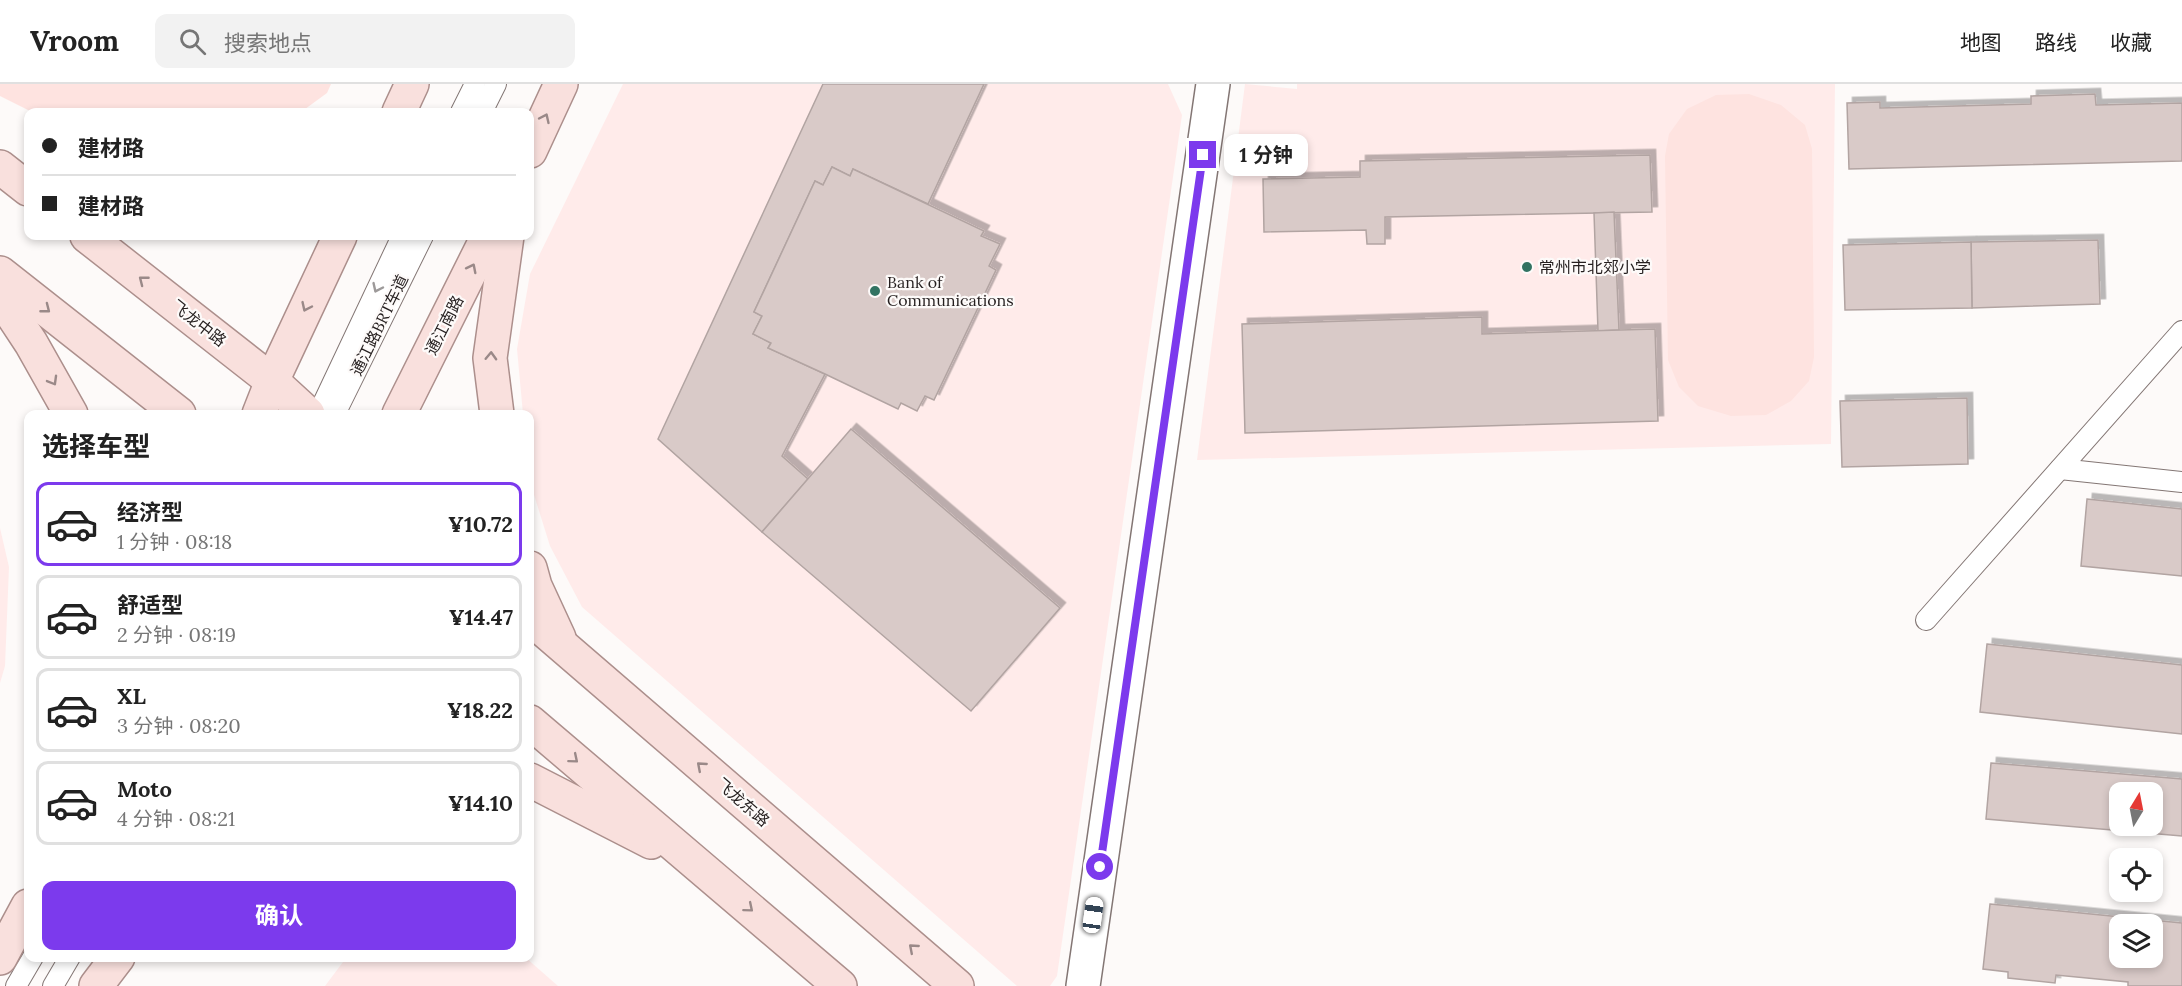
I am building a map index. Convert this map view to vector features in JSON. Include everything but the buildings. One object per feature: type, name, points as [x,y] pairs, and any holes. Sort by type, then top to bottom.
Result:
[{"type":"main road","points":[[401,108],[412,84]]},
{"type":"main road","points":[[534,142],[561,84]]},
{"type":"main road","points":[[0,165],[24,171]]},
{"type":"main road","points":[[0,165],[24,186]]},
{"type":"main road","name":"飞龙中路","points":[[92,240],[272,381],[304,410]]},
{"type":"main road","points":[[261,410],[338,240]]},
{"type":"main road","name":"通江南路","points":[[401,410],[486,240]]},
{"type":"main road","points":[[496,410],[490,358],[506,240]]},
{"type":"main road","points":[[0,273],[174,410]]},
{"type":"main road","points":[[0,296],[32,343],[69,410]]},
{"type":"main road","points":[[534,582],[563,648]]},
{"type":"main road","name":"飞龙东路","points":[[534,622],[957,986]]},
{"type":"main road","points":[[534,725],[840,986]]},
{"type":"main road","points":[[534,782],[704,870]]},
{"type":"main road","points":[[0,958],[24,913]]},
{"type":"main road","points":[[95,986],[107,962]]},
{"type":"main road","points":[[95,986],[114,962]]},
{"type":"street","points":[[1083,986],[1213,84]]},
{"type":"lane","points":[[463,108],[475,84]]},
{"type":"lane","points":[[484,108],[496,84]]},
{"type":"lane","name":"通江路BRT车道","points":[[320,410],[400,240]]},
{"type":"lane","name":"通江路BRT车道","points":[[338,410],[421,240]]},
{"type":"lane","points":[[1926,620],[2182,331]]},
{"type":"lane","points":[[2060,469],[2182,482]]},
{"type":"lane","points":[[16,986],[30,962]]},
{"type":"lane","points":[[53,986],[67,962]]},
{"type":"shaded area","points":[[0,84],[331,84],[327,93],[306,108],[24,108],[0,96]]},
{"type":"shaded area","points":[[623,84],[1168,84],[1182,115],[1057,976],[1050,986],[1017,986],[582,607],[550,546],[534,495],[534,410],[523,410],[517,349],[530,274]]},
{"type":"shaded area","name":"常州市北郊小学","points":[[1245,84],[1297,89],[1297,84],[1835,84],[1831,444],[1197,460]]},
{"type":"shaded area","points":[[1749,94],[1781,105],[1805,125],[1812,149],[1814,357],[1809,381],[1791,401],[1766,415],[1731,416],[1698,406],[1679,387],[1668,360],[1665,156],[1669,134],[1687,109],[1716,95]]},
{"type":"shaded area","points":[[0,528],[9,567],[5,666],[0,683]]},
{"type":"shaded area","points":[[343,962],[531,962],[558,986],[325,986]]},
{"type":"place","name":"常州市北郊小学","points":[[1527,267]]},
{"type":"place","name":"Bank of Communications","points":[[875,291]]},
{"type":"route","points":[[1100,867],[1203,155]]}]
